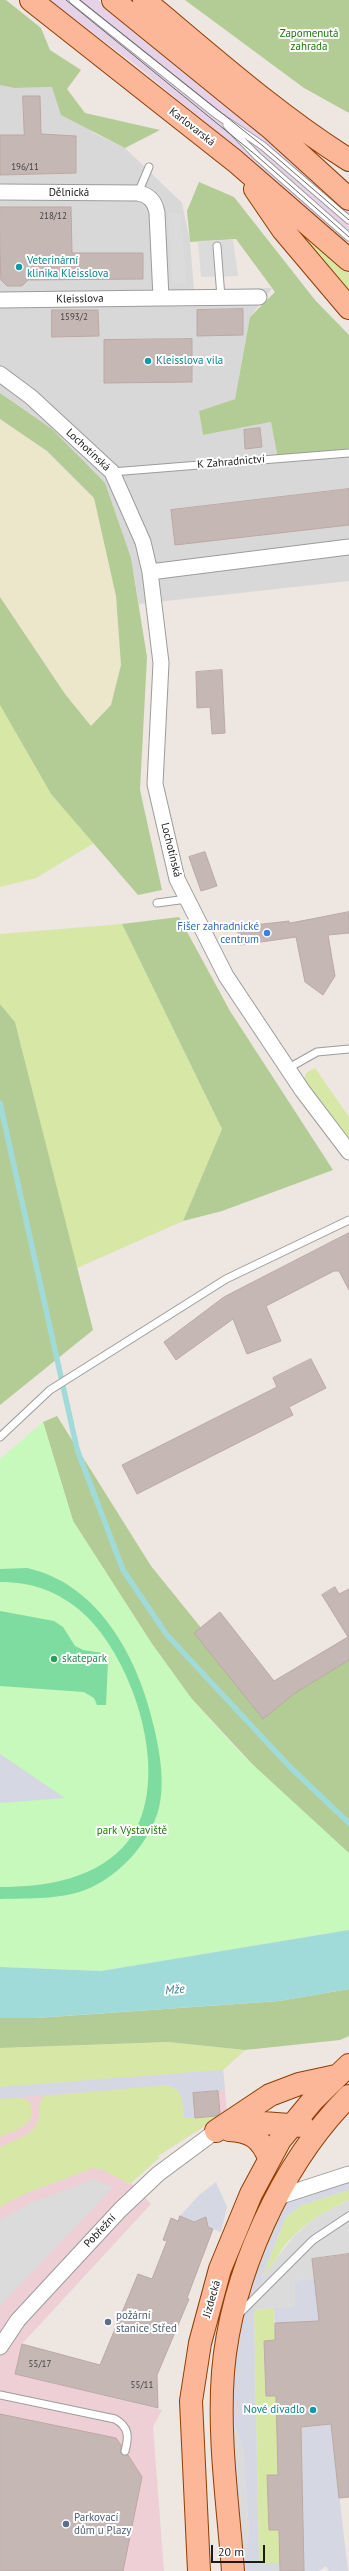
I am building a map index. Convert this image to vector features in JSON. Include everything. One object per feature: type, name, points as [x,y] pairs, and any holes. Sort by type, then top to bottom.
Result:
[{"type":"main road","name":"Karlovarská","points":[[31,0],[236,162],[349,260]]},
{"type":"main road","points":[[113,0],[272,130],[349,198]]},
{"type":"main road","points":[[144,0],[317,140],[349,160]]},
{"type":"main road","points":[[236,162],[283,230],[349,308]]},
{"type":"main road","points":[[216,2131],[270,2095],[299,2084],[343,2071]]},
{"type":"main road","name":"Jízdecká","points":[[199,2571],[192,2386],[200,2343],[220,2269],[251,2194],[269,2158],[292,2124],[343,2071]]},
{"type":"main road","points":[[233,2571],[222,2428],[223,2372],[231,2322],[244,2276],[275,2198],[319,2128],[349,2096]]},
{"type":"main road","points":[[216,2131],[249,2122],[292,2124],[319,2128]]},
{"type":"main road","points":[[216,2131],[236,2130],[251,2134],[264,2146],[269,2158]]},
{"type":"street","name":"Dělnická","points":[[0,192],[138,193]]},
{"type":"street","points":[[138,193],[149,197],[156,207],[161,298]]},
{"type":"street","name":"Kleisslova","points":[[0,300],[260,297]]},
{"type":"street","name":"Lochotínská","points":[[0,374],[31,397],[112,472],[143,542],[150,572],[160,663],[155,784],[177,879],[226,976],[287,1068],[349,1152]]},
{"type":"street","points":[[150,572],[349,547]]},
{"type":"street","name":"Pobřežní","points":[[0,2347],[18,2320],[132,2198],[158,2174],[216,2131]]},
{"type":"street","points":[[275,2198],[349,2174]]},
{"type":"lane","name":"Karlovarská","points":[[73,0],[216,114],[263,146],[349,220]]},
{"type":"lane","name":"Karlovarská","points":[[216,114],[257,156],[349,237]]},
{"type":"lane","points":[[138,193],[149,167]]},
{"type":"lane","points":[[217,246],[221,297]]},
{"type":"lane","name":"K Zahradnictví","points":[[112,472],[349,453]]},
{"type":"lane","points":[[157,903],[187,899]]},
{"type":"lane","points":[[287,1068],[317,1052],[349,1049]]},
{"type":"lane","points":[[0,1437],[50,1390],[226,1279],[349,1220]]},
{"type":"lane","points":[[231,2322],[267,2288],[313,2240],[349,2216]]},
{"type":"lane","points":[[0,2395],[115,2419],[127,2429],[128,2438],[125,2451]]},
{"type":"shaded area","points":[[49,0],[98,0],[286,154],[349,209],[349,247],[259,167],[137,66]]},
{"type":"shaded area","points":[[0,85],[14,88],[52,87],[92,132],[125,148],[182,203],[190,242],[194,290],[272,288],[250,317],[235,399],[199,411],[203,435],[271,422],[278,459],[349,450],[349,581],[139,604],[131,558],[52,429],[0,393]]},
{"type":"shaded area","points":[[168,213],[181,213],[186,283],[172,283]]},
{"type":"shaded area","points":[[233,240],[238,276],[201,277],[198,241]]},
{"type":"shaded area","points":[[0,419],[47,451],[94,498],[116,596],[121,665],[111,705],[91,726],[65,694],[0,597]]},
{"type":"shaded area","points":[[0,1754],[65,1798],[0,1803]]},
{"type":"shaded area","points":[[0,2048],[245,2050],[223,2070],[227,2112],[158,2156],[159,2158],[131,2183],[151,2204],[22,2344],[15,2374],[162,2410],[153,2427],[164,2571],[0,2571]]},
{"type":"shaded area","points":[[223,2070],[225,2090],[193,2093],[195,2118],[184,2118],[182,2097],[177,2090],[167,2085],[0,2099],[0,2087]]},
{"type":"shaded area","points":[[94,2179],[113,2187],[0,2306],[0,2220],[31,2203]]},
{"type":"shaded area","points":[[349,2181],[349,2190],[302,2205],[286,2217],[262,2277],[254,2310],[259,2563],[280,2563],[280,2571],[243,2571],[249,2533],[243,2449],[229,2407],[230,2376],[241,2320],[262,2249],[285,2205],[293,2199]]},
{"type":"shaded area","points":[[216,2182],[227,2207],[221,2232],[207,2227],[203,2219],[196,2223],[180,2216],[199,2195]]},
{"type":"shaded area","points":[[349,2200],[349,2254],[312,2259],[314,2278],[295,2281],[295,2306],[254,2310],[241,2320],[262,2277],[295,2235],[319,2215]]},
{"type":"shaded area","points":[[314,2278],[321,2340],[299,2322],[275,2323],[274,2308],[295,2306],[295,2281]]},
{"type":"shaded area","points":[[229,2407],[243,2449],[249,2533],[243,2571]]},
{"type":"shaded area","points":[[331,2424],[348,2571],[329,2571],[326,2566],[319,2571],[304,2571],[301,2427]]},
{"type":"green space","points":[[0,0],[6,0],[41,28],[50,50],[81,70],[67,89],[85,113],[160,130],[125,148],[61,115],[52,87],[14,88],[0,85]]},
{"type":"green space","name":"Zapomenutá zahrada","points":[[185,0],[349,0],[349,113],[304,88]]},
{"type":"green space","points":[[199,182],[234,197],[315,300],[349,335],[349,450],[278,459],[271,422],[203,435],[199,411],[235,399],[250,317],[275,292],[236,239],[190,242],[187,211]]},
{"type":"green space","points":[[307,241],[315,243],[349,273],[349,291]]},
{"type":"green space","points":[[0,393],[52,429],[105,483],[131,558],[147,657],[140,790],[162,890],[138,895],[51,794],[0,705],[0,597],[65,694],[91,726],[111,705],[121,665],[116,596],[94,498],[47,451],[0,419]]},
{"type":"green space","points":[[0,705],[51,794],[94,843],[36,878],[0,887]]},
{"type":"green space","points":[[179,917],[230,1011],[333,1170],[222,1211],[183,1221],[222,1129],[122,924]]},
{"type":"green space","points":[[122,924],[222,1129],[183,1221],[77,1268],[15,1022],[0,1004],[0,934]]},
{"type":"green space","points":[[0,1004],[15,1022],[93,1330],[0,1405]]},
{"type":"green space","points":[[315,1068],[349,1117],[349,1141],[303,1080],[307,1072]]},
{"type":"green space","points":[[57,1416],[151,1566],[266,1708],[349,1658],[349,1930],[338,1932],[266,1779],[191,1698],[152,1644],[73,1521],[43,1422]]},
{"type":"green space","name":"park Výstaviště","points":[[43,1422],[73,1521],[152,1644],[191,1698],[238,1751],[349,1853],[349,1930],[101,1971],[0,1967],[0,1459]]},
{"type":"green space","points":[[27,1568],[53,1577],[76,1590],[95,1608],[112,1628],[126,1651],[138,1676],[147,1702],[160,1757],[162,1788],[159,1808],[155,1821],[142,1844],[124,1865],[102,1882],[90,1888],[68,1895],[45,1898],[0,1899],[0,1887],[18,1887],[53,1882],[87,1872],[103,1864],[117,1853],[129,1840],[142,1815],[148,1786],[148,1754],[142,1721],[132,1689],[118,1659],[101,1634],[74,1605],[44,1589],[12,1582],[0,1582],[0,1569]]},
{"type":"green space","name":"skatepark","points":[[0,1611],[54,1621],[63,1627],[75,1646],[83,1650],[103,1653],[108,1661],[106,1705],[97,1705],[94,1698],[84,1692],[0,1686]]},
{"type":"green space","points":[[349,1989],[349,2036],[340,2040],[245,2050],[168,2042],[0,2048],[0,2018],[36,2018],[279,2001]]},
{"type":"green space","points":[[169,2042],[245,2050],[223,2070],[0,2087],[0,2048]]},
{"type":"green space","points":[[167,2085],[173,2087],[180,2093],[183,2102],[184,2118],[220,2116],[158,2156],[159,2158],[130,2184],[103,2170],[93,2168],[24,2194],[0,2207],[0,2147],[24,2136],[34,2128],[38,2122],[40,2103],[44,2096]]},
{"type":"green space","points":[[0,2099],[25,2099],[30,2103],[32,2113],[30,2119],[17,2130],[0,2137]]},
{"type":"green space","points":[[349,2190],[349,2200],[323,2213],[300,2230],[286,2244],[262,2277],[286,2217],[302,2205]]},
{"type":"green space","points":[[274,2308],[275,2340],[264,2341],[266,2395],[276,2396],[278,2475],[267,2475],[269,2530],[279,2530],[280,2563],[259,2563],[254,2310]]},
{"type":"water","name":"Mže","points":[[349,1930],[349,1989],[279,2001],[36,2018],[0,2018],[0,1967],[101,1971]]},
{"type":"building","points":[[23,96],[40,96],[41,134],[76,136],[76,173],[0,175],[0,135],[24,135]]},
{"type":"building","points":[[0,207],[71,207],[72,253],[143,253],[143,279],[28,280],[22,286],[7,286],[1,280]]},
{"type":"building","points":[[243,309],[243,335],[197,336],[197,310]]},
{"type":"building","points":[[52,310],[98,310],[99,336],[52,337]]},
{"type":"building","name":"Kleisslova vila","points":[[192,339],[192,382],[104,383],[104,340]]},
{"type":"building","points":[[260,428],[262,447],[245,449],[244,430]]},
{"type":"building","points":[[349,489],[349,525],[175,545],[171,510]]},
{"type":"building","points":[[222,670],[225,733],[212,734],[210,707],[197,708],[196,672]]},
{"type":"building","points":[[205,852],[217,886],[201,891],[189,857]]},
{"type":"building","points":[[349,912],[349,933],[328,935],[335,976],[323,995],[305,982],[296,937],[240,945],[237,927],[289,921],[289,923]]},
{"type":"building","points":[[349,1233],[349,1290],[339,1271],[334,1271],[266,1306],[281,1341],[247,1354],[233,1319],[176,1360],[164,1342],[224,1297]]},
{"type":"building","points":[[311,1359],[326,1388],[289,1407],[293,1415],[137,1494],[122,1465],[277,1387],[273,1378]]},
{"type":"building","points":[[335,1587],[339,1594],[349,1589],[349,1660],[295,1693],[263,1719],[194,1633],[220,1612],[274,1681],[348,1637],[322,1595]]},
{"type":"building","points":[[218,2091],[220,2113],[216,2116],[195,2118],[193,2093]]},
{"type":"building","points":[[180,2216],[194,2222],[206,2217],[208,2227],[213,2229],[187,2298],[189,2299],[157,2375],[158,2408],[15,2374],[22,2344],[100,2365],[138,2274],[152,2279],[167,2241],[163,2240],[171,2218],[178,2221]]},
{"type":"building","name":"Nové divadlo","points":[[349,2254],[349,2497],[339,2498],[331,2424],[301,2427],[304,2571],[280,2571],[279,2530],[269,2530],[267,2475],[278,2475],[276,2396],[266,2396],[264,2341],[275,2340],[275,2323],[319,2321],[312,2259]]},
{"type":"building","name":"Parkovací dům u Plazy","points":[[0,2414],[116,2438],[121,2445],[121,2454],[128,2455],[142,2477],[123,2571],[0,2571]]},
{"type":"waterway","points":[[0,1103],[77,1449],[123,1570],[167,1635],[290,1767],[349,1823]]},
{"type":"tram line","points":[[66,0],[257,156],[349,237]]},
{"type":"tram line","points":[[80,0],[263,146],[349,220]]},
{"type":"place","name":"Veterinární klinika Kleisslova","points":[[19,267]]},
{"type":"place","name":"Kleisslova vila","points":[[148,361]]},
{"type":"place","name":"Fišer zahradnické centrum","points":[[267,933]]},
{"type":"place","name":"skatepark","points":[[54,1659]]},
{"type":"place","name":"požární stanice Střed","points":[[108,2322]]},
{"type":"place","name":"Nové divadlo","points":[[313,2410]]},
{"type":"place","name":"Parkovací dům u Plazy","points":[[66,2524]]}]
